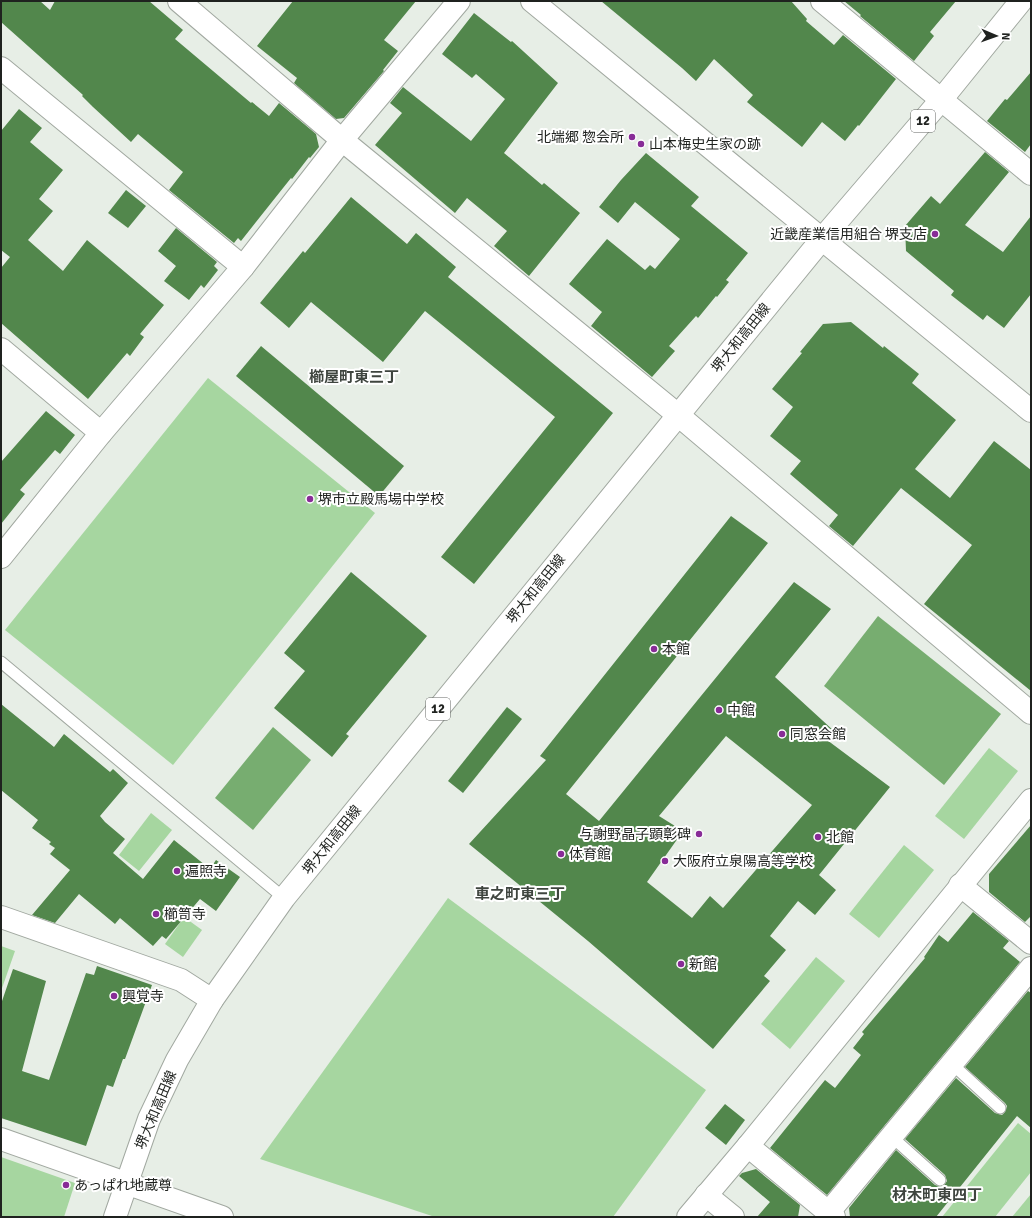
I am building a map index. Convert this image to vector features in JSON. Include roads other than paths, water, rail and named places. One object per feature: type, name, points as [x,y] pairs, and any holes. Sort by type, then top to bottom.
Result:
[{"type":"street","points":[[178,1],[342,140],[678,415],[1031,713]]},
{"type":"street","points":[[1,557],[101,433],[243,267],[342,140],[459,1]]},
{"type":"street","points":[[532,1],[1031,411]]},
{"type":"street","points":[[822,1],[1031,174]]},
{"type":"street","name":"堺大和高田線","points":[[115,1217],[150,1118],[177,1060],[212,1000],[284,898],[822,239],[941,100],[1022,1]]},
{"type":"street","points":[[1,68],[243,267]]},
{"type":"street","points":[[1,349],[101,433]]},
{"type":"street","points":[[688,1217],[748,1146],[1031,800]]},
{"type":"street","points":[[960,885],[1031,943]]},
{"type":"street","points":[[1,917],[181,980],[212,1000]]},
{"type":"street","points":[[748,1146],[825,1213],[892,1137],[1031,968]]},
{"type":"street","points":[[1,1139],[222,1217]]},
{"type":"street","points":[[706,1195],[733,1217]]},
{"type":"lane","points":[[1,662],[284,898]]},
{"type":"lane","points":[[952,1064],[1000,1108]]},
{"type":"lane","points":[[892,1137],[940,1180]]},
{"type":"place","name":"北端郷 惣会所","points":[[632,137]]},
{"type":"place","name":"山本梅史生家の跡","points":[[641,144]]},
{"type":"place","name":"近畿産業信用組合 堺支店","points":[[935,234]]},
{"type":"place","name":"堺市立殿馬場中学校","points":[[310,499]]},
{"type":"place","name":"本館","points":[[654,649]]},
{"type":"place","name":"中館","points":[[719,710]]},
{"type":"place","name":"同窓会館","points":[[782,734]]},
{"type":"place","name":"与謝野晶子顕彰碑","points":[[699,834]]},
{"type":"place","name":"北館","points":[[818,837]]},
{"type":"place","name":"体育館","points":[[561,854]]},
{"type":"place","name":"大阪府立泉陽高等学校","points":[[665,861]]},
{"type":"place","name":"遍照寺","points":[[177,871]]},
{"type":"place","name":"櫛笥寺","points":[[156,914]]},
{"type":"place","name":"新館","points":[[681,964]]},
{"type":"place","name":"興覚寺","points":[[114,996]]},
{"type":"place","name":"あっぱれ地蔵尊","points":[[66,1185]]},
{"type":"district","name":"櫛屋町東三丁","points":[[354,377]]},
{"type":"district","name":"車之町東三丁","points":[[520,894]]},
{"type":"district","name":"材木町東四丁","points":[[937,1195]]}]
